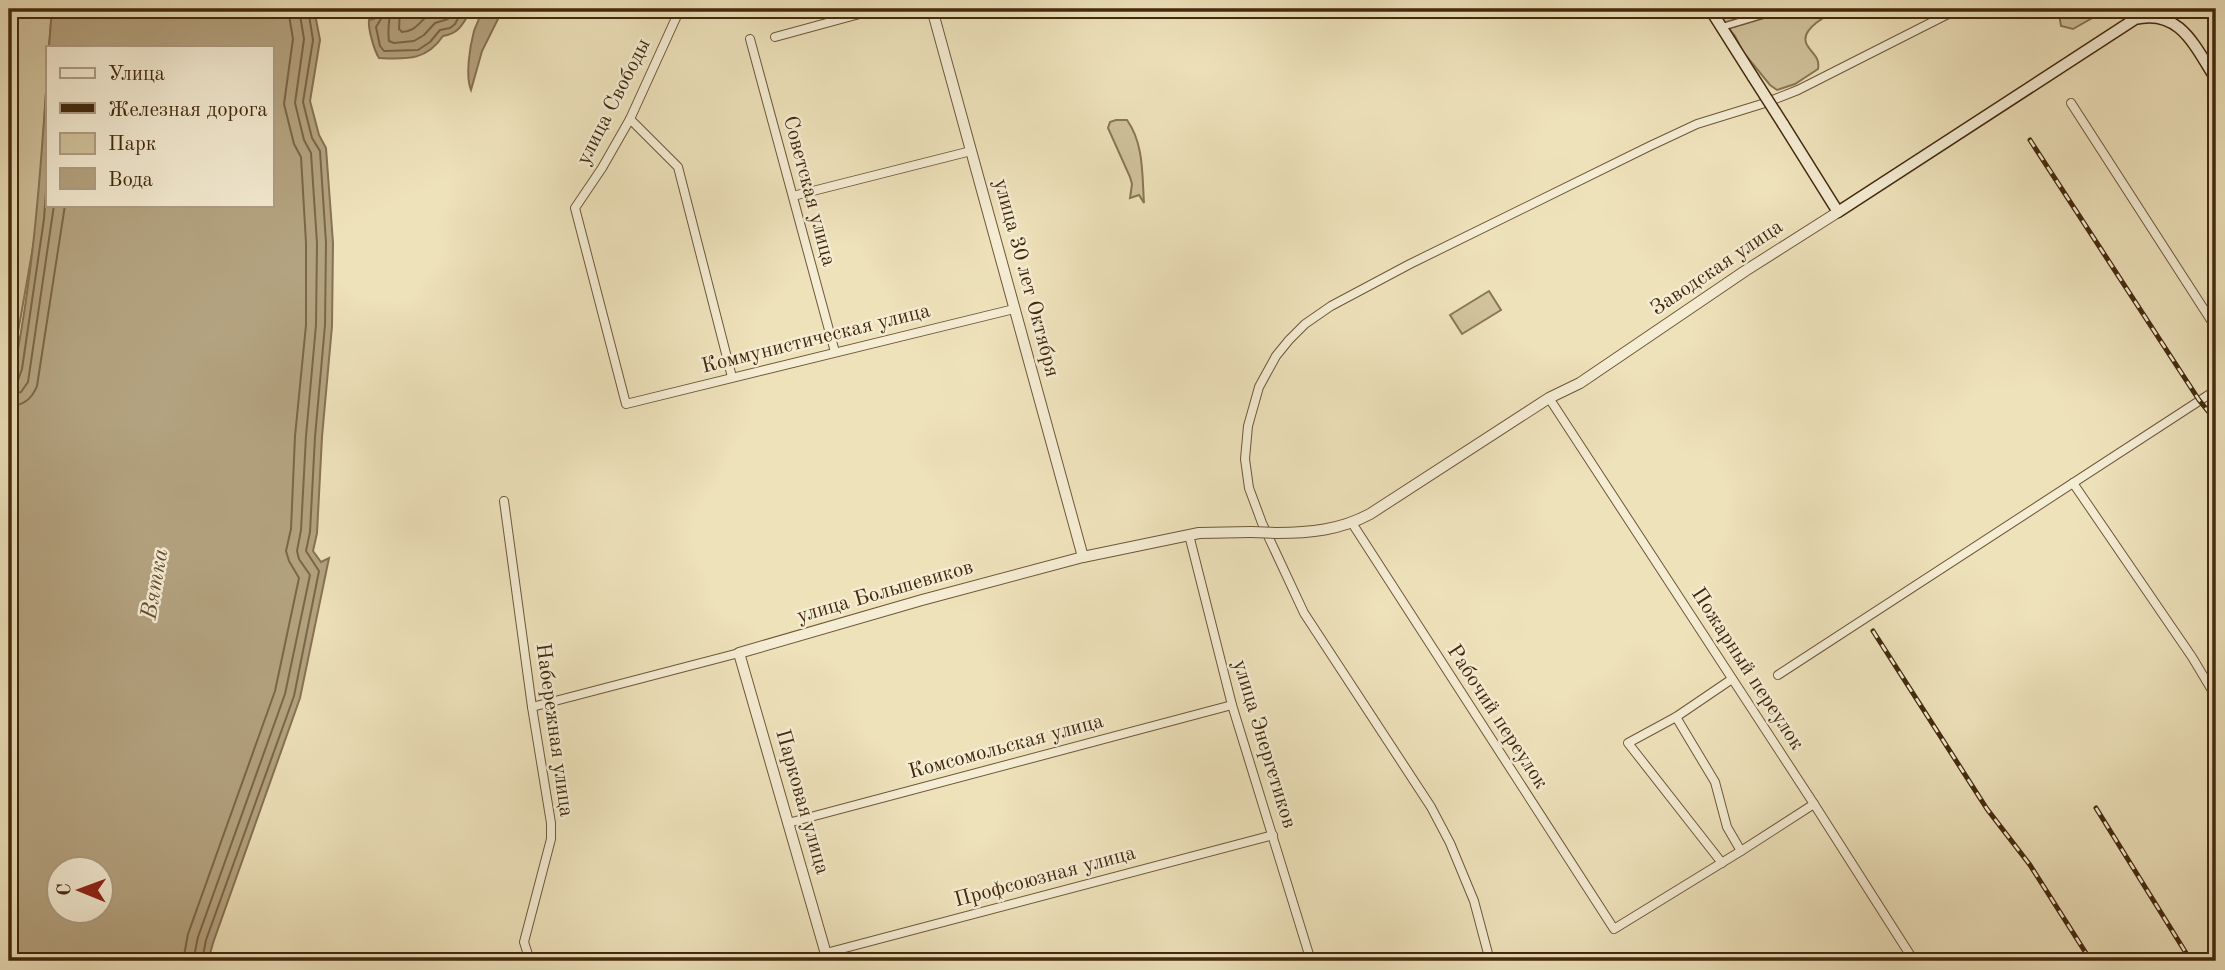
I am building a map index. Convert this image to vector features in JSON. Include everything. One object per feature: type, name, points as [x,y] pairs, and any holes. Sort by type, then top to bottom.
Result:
[{"type":"main road","points":[[1710,9],[1838,212]]},
{"type":"main road","name":"Заводская улица","points":[[1838,212],[2124,25],[2144,17],[2154,16],[2171,21],[2187,36],[2216,79]]},
{"type":"street","name":"улица Свободы","points":[[626,404],[575,208],[602,168],[630,118],[680,9]]},
{"type":"street","points":[[775,37],[878,9]]},
{"type":"street","name":"улица 30 лет Октября","points":[[932,9],[1083,557]]},
{"type":"street","points":[[1722,27],[1782,9]]},
{"type":"street","points":[[1490,961],[1474,901],[1450,843],[1431,807],[1304,613],[1262,523],[1249,488],[1245,459],[1248,426],[1259,387],[1276,356],[1289,340],[1305,324],[1331,306],[1650,146],[1697,124],[1791,93],[1958,9]]},
{"type":"street","name":"Советская улица","points":[[750,39],[835,352]]},
{"type":"street","points":[[2071,103],[2216,328]]},
{"type":"street","points":[[630,118],[678,167],[732,377]]},
{"type":"street","points":[[793,196],[971,151]]},
{"type":"street","name":"Заводская улица","points":[[1251,532],[1312,532],[1352,523],[1549,398],[1580,383],[1745,271],[1838,212]]},
{"type":"street","name":"Коммунистическая улица","points":[[626,404],[1014,309]]},
{"type":"street","points":[[1778,675],[2216,390]]},
{"type":"street","name":"Пожарный переулок","points":[[1549,398],[1814,804],[1913,961]]},
{"type":"street","points":[[2073,483],[2192,657],[2216,697]]},
{"type":"street","name":"Набережная улица","points":[[504,501],[532,707],[550,810],[551,839],[524,942],[530,961]]},
{"type":"street","name":"Рабочий переулок","points":[[1352,523],[1614,929],[1722,863]]},
{"type":"street","name":"улица Большевиков","points":[[532,707],[739,653],[1083,557],[1189,535],[1251,532]]},
{"type":"street","name":"улица Энергетиков","points":[[1189,535],[1232,705],[1311,961]]},
{"type":"street","name":"Парковая улица","points":[[739,653],[827,957]]},
{"type":"street","points":[[1732,679],[1676,717],[1628,743],[1722,863],[1814,804]]},
{"type":"street","name":"Комсомольская улица","points":[[788,823],[1232,705]]},
{"type":"street","points":[[1676,717],[1715,782],[1727,827],[1741,851]]},
{"type":"street","name":"Профсоюзная улица","points":[[827,957],[1273,835]]},
{"type":"green space","points":[[9,9],[52,9],[49,46],[46,46],[46,93],[38,218],[9,384]]},
{"type":"green space","points":[[1722,9],[1842,9],[1817,22],[1807,33],[1805,39],[1817,59],[1818,69],[1795,84],[1777,90],[1743,52],[1723,21]]},
{"type":"green space","points":[[2055,9],[2108,9],[2073,29],[2061,26],[2059,14]]},
{"type":"green space","points":[[1127,120],[1137,139],[1144,203],[1139,195],[1130,198],[1130,177],[1108,128],[1110,122]]},
{"type":"green space","points":[[1489,291],[1501,310],[1462,334],[1450,315]]},
{"type":"water","name":"Вятка","points":[[52,9],[314,9],[320,40],[310,101],[319,135],[326,148],[333,243],[332,326],[317,533],[313,551],[321,562],[329,558],[300,698],[208,961],[9,961],[9,394],[29,276],[46,90],[46,206],[273,206],[273,46],[49,46]]},
{"type":"water","points":[[376,9],[472,9],[458,30],[443,36],[423,54],[415,57],[379,58],[369,24],[369,20],[374,19]]},
{"type":"water","points":[[481,9],[503,9],[482,51],[471,90],[468,69],[474,31]]},
{"type":"railway","points":[[2030,140],[2199,400],[2216,421]]},
{"type":"railway","points":[[1873,631],[1987,809],[2030,865],[2091,961]]},
{"type":"railway","points":[[2096,808],[2191,961]]}]
